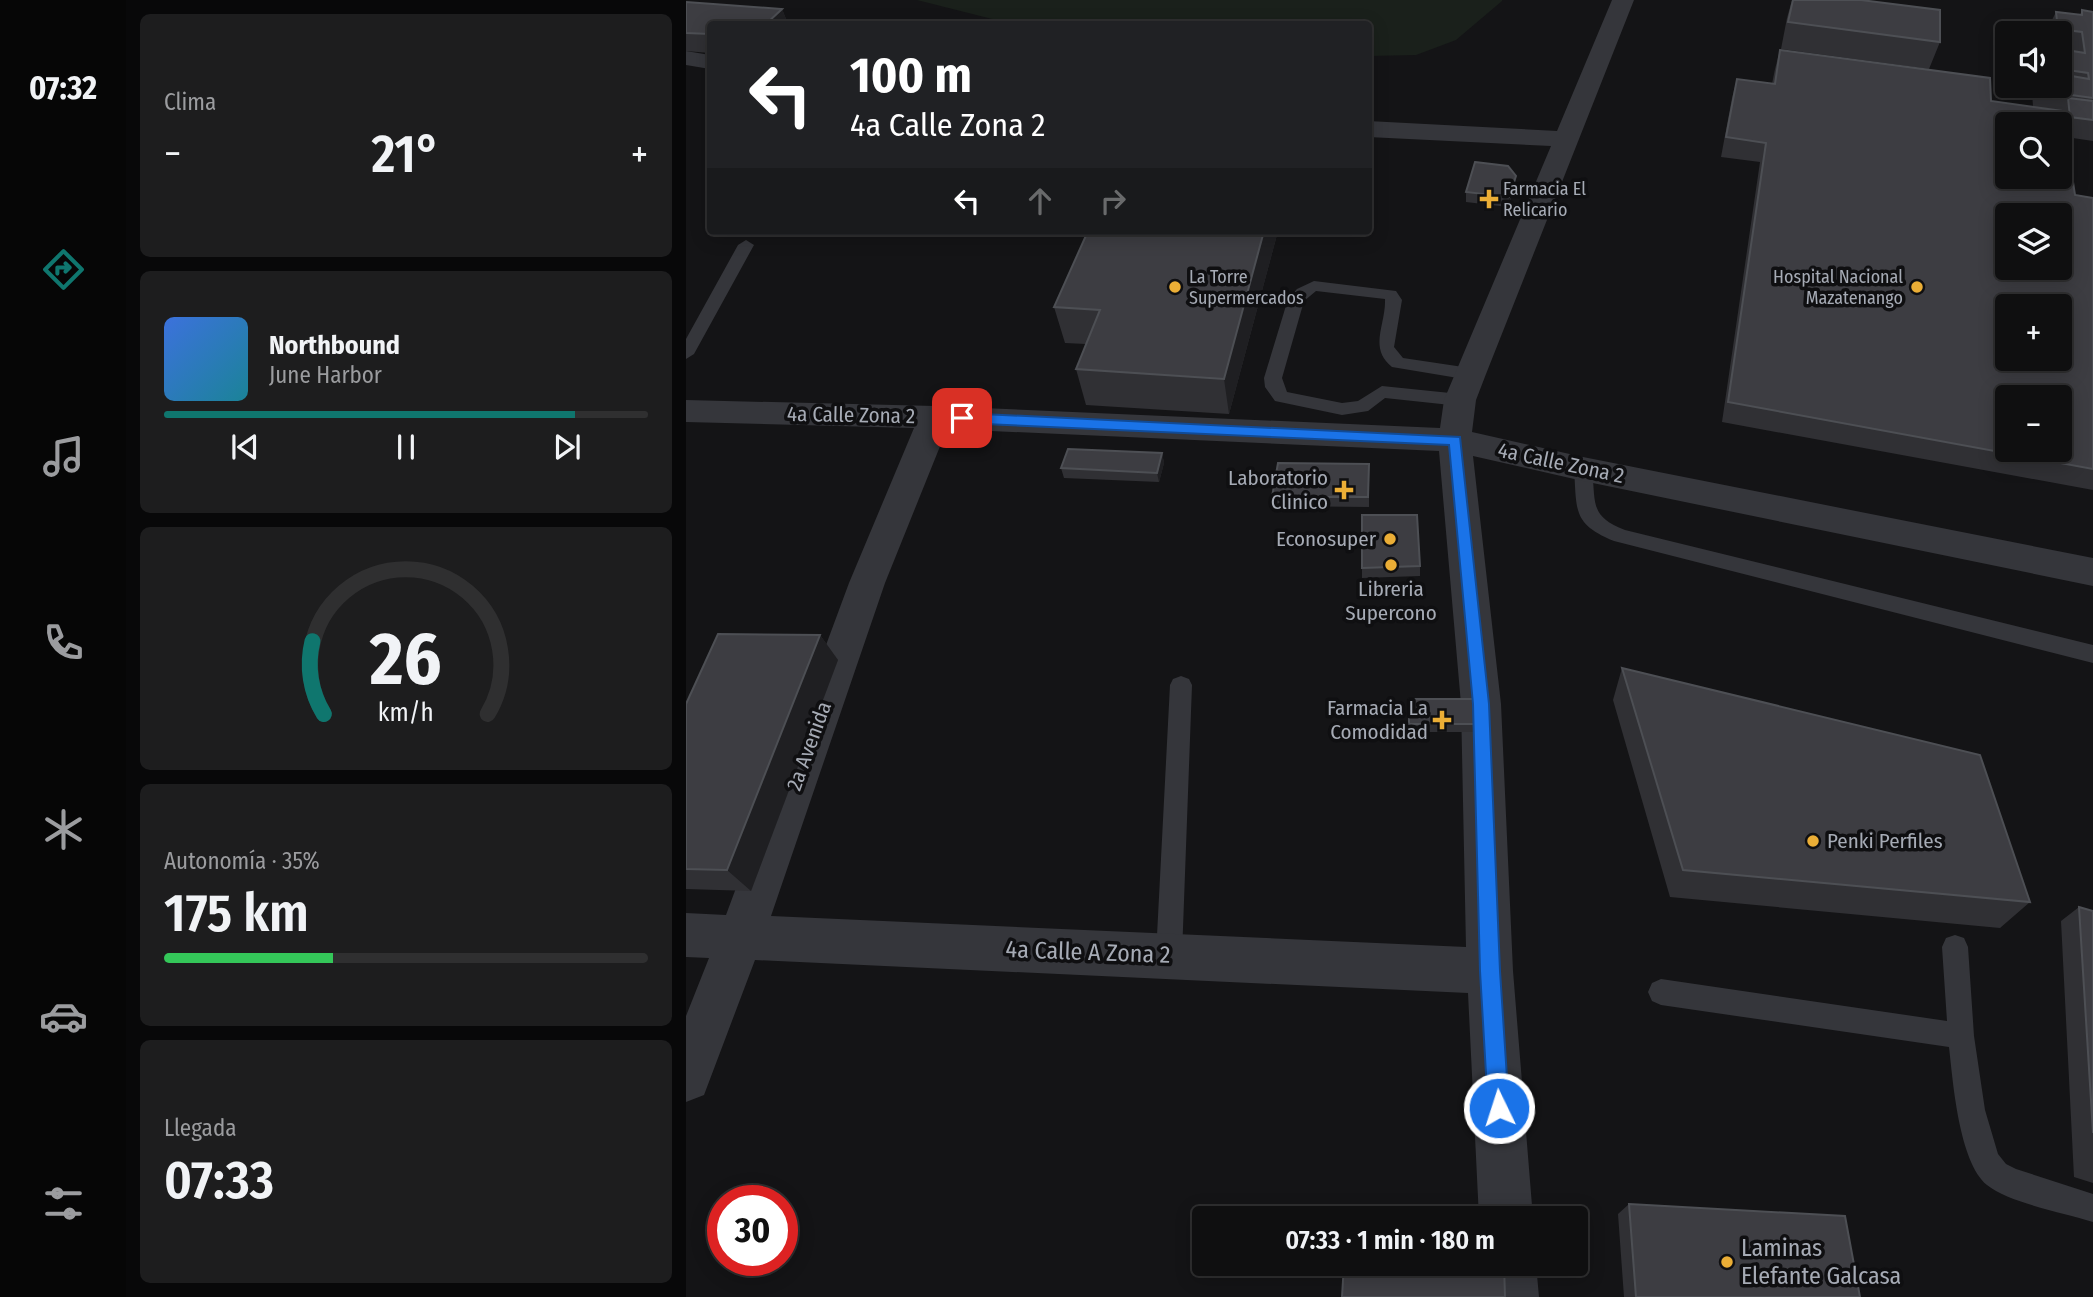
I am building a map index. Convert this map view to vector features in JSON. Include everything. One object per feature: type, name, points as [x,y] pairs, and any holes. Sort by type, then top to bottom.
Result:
[{"type":"street","points":[[1505,1206],[1490,971],[1481,704],[1458,420],[1470,374],[1623,0]]},
{"type":"street","points":[[686,58],[707,62]]},
{"type":"street","points":[[686,80],[707,83]]},
{"type":"street","points":[[1372,129],[1561,148]]},
{"type":"street","points":[[1372,149],[1561,148]]},
{"type":"street","name":"4a Calle Zona 2","points":[[686,411],[1458,420],[1583,469],[2093,572]]},
{"type":"street","name":"2a Avenida","points":[[686,1077],[740,939],[867,583],[935,416]]},
{"type":"street","name":"4a Calle A Zona 2","points":[[686,935],[1490,971]]},
{"type":"street","points":[[1510,1276],[1511,1297]]},
{"type":"lane","points":[[686,354],[746,245]]},
{"type":"lane","points":[[1458,420],[1381,392],[1362,407],[1342,408],[1281,397],[1273,387],[1273,378],[1296,299],[1314,286],[1390,295],[1394,300],[1386,346],[1389,356],[1398,363],[1470,374]]},
{"type":"lane","points":[[1583,469],[1587,510],[1598,527],[1621,536],[2093,654]]},
{"type":"lane","points":[[1169,955],[1181,685]]},
{"type":"lane","points":[[1955,947],[1961,1036],[1979,1145],[1986,1164],[1998,1176],[2093,1208]]},
{"type":"lane","points":[[1661,992],[1961,1036]]},
{"type":"shaded area","points":[[917,0],[1502,0],[1456,40],[1416,55],[1372,56],[1372,21],[1000,21]]},
{"type":"building","points":[[1793,0],[1861,0],[1940,10],[1940,42],[1788,22]]},
{"type":"building","points":[[686,2],[782,9],[769,21],[707,21],[707,34],[686,33]]},
{"type":"building","points":[[2082,10],[2093,12],[2093,98],[2072,95],[2072,76],[2089,79],[2088,73],[2072,71],[2072,51],[2085,53],[2082,32],[2072,31],[2072,21],[2057,21],[2056,12],[2082,15]]},
{"type":"building","name":"Hospital Nacional Mazatenango","points":[[1780,50],[1990,78],[1991,101],[2062,111],[1995,112],[1995,189],[2072,189],[2072,176],[2075,195],[2093,198],[2093,469],[2055,462],[2072,462],[2072,385],[1995,385],[1995,451],[1728,402],[1766,143],[1726,137],[1737,79],[1775,84]]},
{"type":"building","points":[[2068,98],[2093,101],[2093,120],[2072,117],[2072,112],[2069,112]]},
{"type":"building","points":[[1475,162],[1508,166],[1516,176],[1509,197],[1466,192]]},
{"type":"building","name":"La Torre Supermercados","points":[[1086,235],[1263,235],[1224,379],[1076,369],[1100,310],[1054,307]]},
{"type":"building","points":[[1068,449],[1162,453],[1157,473],[1061,468]]},
{"type":"building","points":[[1278,463],[1369,464],[1368,497],[1272,497]]},
{"type":"building","points":[[1362,515],[1417,515],[1420,566],[1362,568]]},
{"type":"building","points":[[718,634],[820,635],[727,870],[686,869],[686,704]]},
{"type":"building","name":"Penki Perfiles","points":[[1622,668],[1980,755],[2030,902],[1683,870]]},
{"type":"building","name":"Farmacia La Comodidad","points":[[1409,699],[1476,699],[1478,724],[1409,724]]},
{"type":"building","points":[[2079,907],[2093,911],[2093,1133]]},
{"type":"building","name":"Laminas Elefante Galcasa","points":[[1629,1204],[1845,1216],[1860,1297],[1636,1297]]},
{"type":"building","points":[[1343,1276],[1504,1276],[1505,1297],[1342,1297]]},
{"type":"place","name":"Farmacia El Relicario","points":[[1489,199]]},
{"type":"place","name":"La Torre Supermercados","points":[[1175,287]]},
{"type":"place","name":"Hospital Nacional Mazatenango","points":[[1917,287]]},
{"type":"place","name":"Laboratorio Clinico","points":[[1344,490]]},
{"type":"place","name":"Econosuper","points":[[1390,539]]},
{"type":"place","name":"Libreria Supercono","points":[[1391,565]]},
{"type":"place","name":"Farmacia La Comodidad","points":[[1442,720]]},
{"type":"place","name":"Penki Perfiles","points":[[1813,841]]},
{"type":"place","name":"Laminas Elefante Galcasa","points":[[1727,1262]]},
{"type":"route","points":[[962,418],[1455,440],[1481,704],[1490,971],[1499,1108]]}]
